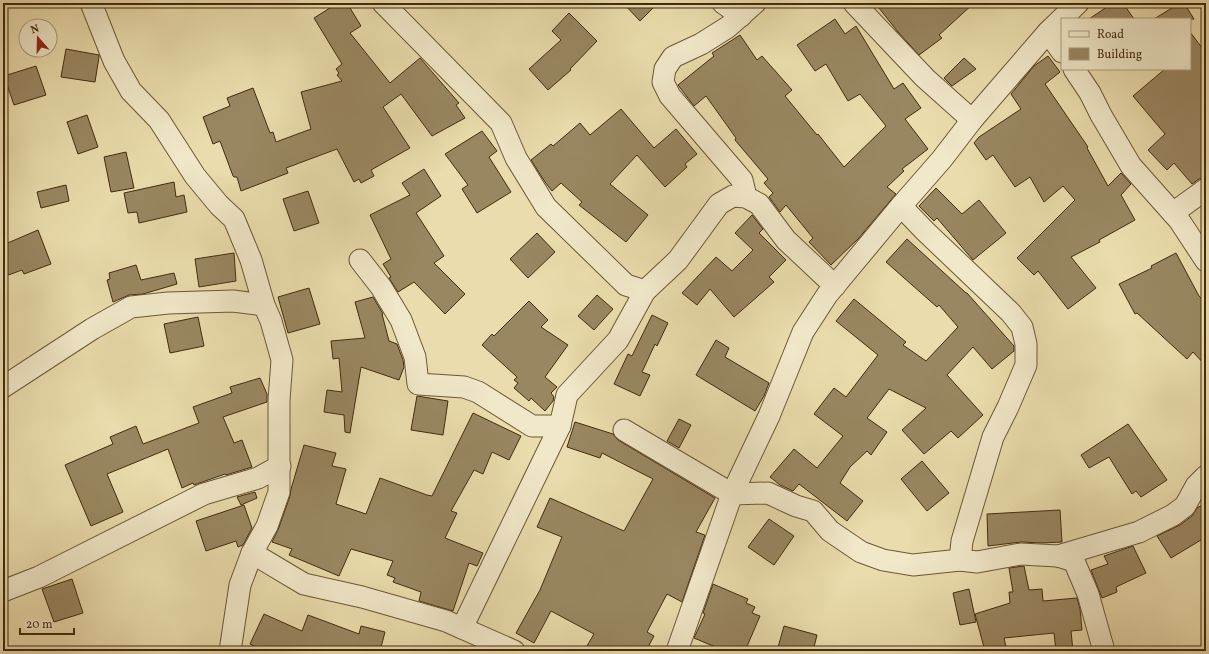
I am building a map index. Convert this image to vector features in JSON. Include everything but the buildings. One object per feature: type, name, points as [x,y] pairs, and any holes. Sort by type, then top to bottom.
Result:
[{"type":"street","points":[[91,3],[114,61],[131,91],[159,120],[195,176],[219,205],[234,219],[251,260],[282,360],[279,400],[279,492],[267,526],[252,552],[240,585],[230,651]]},
{"type":"street","points":[[383,3],[501,123],[516,158],[546,207],[626,285],[645,291]]},
{"type":"street","points":[[723,3],[748,9]]},
{"type":"street","points":[[854,3],[925,78],[972,120]]},
{"type":"street","points":[[1062,18],[1078,3]]},
{"type":"street","points":[[746,197],[742,180],[670,96],[663,82],[665,69],[673,57],[701,44],[728,27],[748,9]]},
{"type":"street","points":[[677,651],[732,494],[769,416],[803,332],[827,296],[942,159],[972,120],[1048,32],[1061,19]]},
{"type":"street","points":[[1048,32],[1061,51]]},
{"type":"street","points":[[1075,70],[1090,93],[1131,166],[1173,213],[1206,261]]},
{"type":"street","points":[[1173,213],[1206,189]]},
{"type":"street","points":[[462,628],[560,426],[567,394],[618,340],[645,291],[678,260],[719,204],[733,196],[746,197],[759,204],[786,240],[835,286]]},
{"type":"street","points":[[902,206],[925,231],[1011,313],[1022,327],[1026,344],[1026,365],[993,437],[962,541],[960,560]]},
{"type":"street","points":[[360,260],[381,287],[401,320],[415,356],[418,384],[464,387],[478,392],[532,426],[560,426]]},
{"type":"street","points":[[3,387],[92,329],[131,307],[168,303],[233,301],[264,305]]},
{"type":"street","points":[[624,430],[732,494],[768,493],[796,506],[813,511],[830,531],[861,552],[883,560],[913,565],[960,560],[977,562],[1021,554],[1058,556],[1074,561],[1088,594],[1104,651]]},
{"type":"street","points":[[3,591],[39,577],[204,494],[258,478],[280,466]]},
{"type":"street","points":[[1058,556],[1139,532],[1173,515],[1185,506],[1196,486],[1206,476]]},
{"type":"street","points":[[252,552],[304,584],[362,597],[446,621],[514,651]]}]
